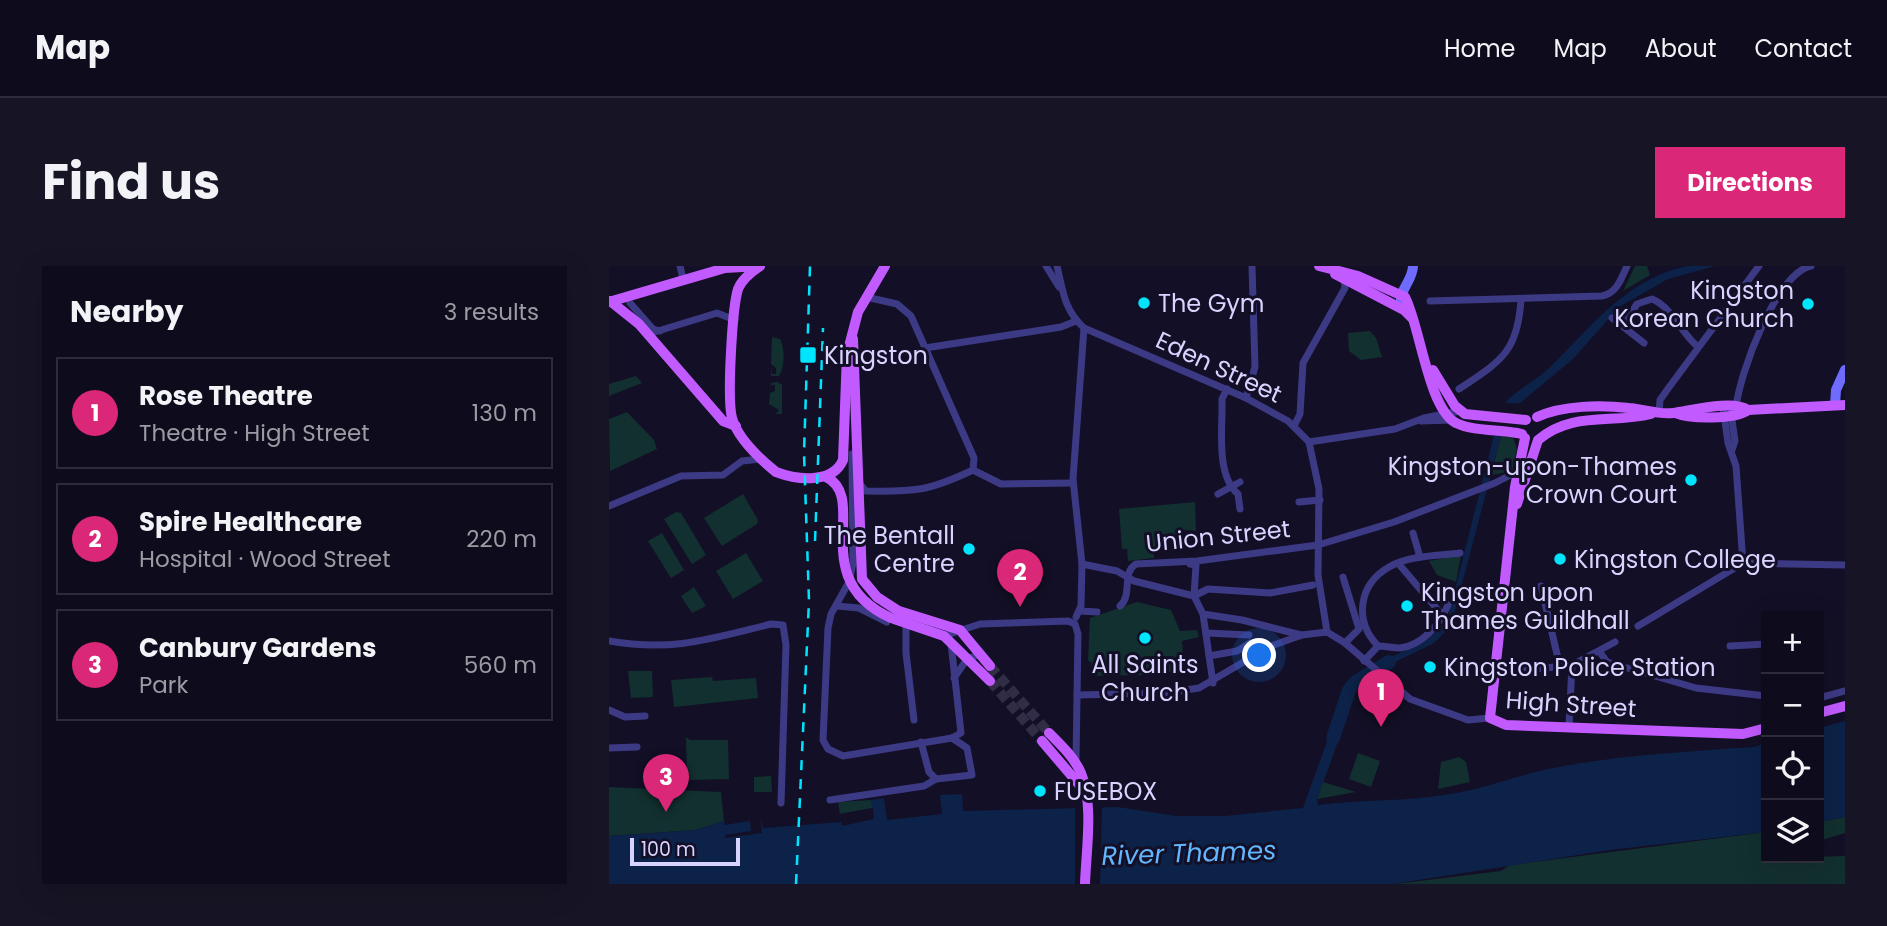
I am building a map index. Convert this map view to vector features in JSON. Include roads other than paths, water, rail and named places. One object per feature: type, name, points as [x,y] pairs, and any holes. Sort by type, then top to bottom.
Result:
[{"type":"main road","points":[[609,301],[631,299],[683,279],[725,268],[760,266]]},
{"type":"main road","points":[[760,266],[751,272],[738,290],[730,397],[736,426],[761,459],[785,475],[826,477],[835,483],[843,501],[843,565],[849,582],[863,602],[906,625],[945,637],[990,666]]},
{"type":"main road","points":[[826,477],[838,470],[843,460],[843,382],[852,335],[866,297],[885,266]]},
{"type":"main road","points":[[1323,268],[1405,310],[1414,320]]},
{"type":"main road","points":[[1346,282],[1402,294],[1414,320],[1426,360],[1452,414],[1465,426],[1541,437],[1575,420],[1631,418],[1656,413]]},
{"type":"main road","points":[[631,299],[639,324]]},
{"type":"main road","points":[[609,301],[639,324],[723,421],[736,426]]},
{"type":"main road","points":[[852,335],[862,579],[893,617],[960,630],[973,657],[990,681]]},
{"type":"main road","points":[[1452,414],[1525,420],[1549,412],[1608,407],[1675,413],[1686,417],[1730,411],[1840,405]]},
{"type":"main road","points":[[1514,512],[1544,425],[1537,417]]},
{"type":"main road","points":[[1490,718],[1493,674],[1523,436],[1521,428],[1525,420]]},
{"type":"main road","points":[[1824,712],[1845,706]]},
{"type":"main road","name":"High Street","points":[[1490,718],[1506,725],[1743,734],[1761,729]]},
{"type":"main road","points":[[1075,771],[1046,737],[1065,750],[1075,771],[1084,790],[1085,884]]},
{"type":"street","points":[[680,266],[683,279]]},
{"type":"street","points":[[925,348],[1062,327],[1076,321],[1046,266]]},
{"type":"street","points":[[1056,266],[1061,291]]},
{"type":"street","points":[[1246,398],[1255,367],[1252,266]]},
{"type":"street","points":[[1405,310],[1402,294],[1412,278],[1413,266]]},
{"type":"street","points":[[1430,301],[1609,295],[1627,266]]},
{"type":"street","points":[[1656,413],[1660,400],[1697,346],[1759,266]]},
{"type":"street","points":[[1743,563],[1733,450],[1735,442],[1730,411],[1771,307],[1793,275],[1811,266]]},
{"type":"street","points":[[1294,426],[1300,414],[1303,363],[1346,282]]},
{"type":"street","points":[[866,297],[876,297],[906,309],[974,458],[974,470]]},
{"type":"street","points":[[631,299],[653,329],[660,331]]},
{"type":"street","points":[[1459,389],[1509,352],[1520,321],[1521,299]]},
{"type":"street","points":[[1623,326],[1637,304],[1652,299],[1668,311],[1684,335],[1697,346]]},
{"type":"street","points":[[647,334],[722,313],[735,320]]},
{"type":"street","points":[[1612,318],[1644,343]]},
{"type":"street","name":"Eden Street","points":[[1076,321],[1084,328],[1246,398],[1294,426],[1309,442]]},
{"type":"street","points":[[1084,328],[1073,483],[1083,564],[1078,614],[1097,612]]},
{"type":"street","points":[[1840,405],[1836,390],[1845,370]]},
{"type":"street","points":[[1227,389],[1222,399],[1224,466],[1229,486],[1238,494],[1240,509]]},
{"type":"street","points":[[1327,632],[1318,575],[1320,500],[1309,442],[1381,432],[1452,414]]},
{"type":"street","points":[[857,429],[853,445],[853,563],[849,582],[831,614],[826,642],[823,740],[828,749],[843,756],[952,738],[961,733],[962,725],[945,637],[980,624],[1068,621],[1077,627],[1075,771]]},
{"type":"street","points":[[609,506],[681,476],[723,475],[742,461],[761,459]]},
{"type":"street","points":[[974,470],[1000,484],[1073,483]]},
{"type":"street","points":[[859,483],[866,491],[919,491],[932,489],[974,470]]},
{"type":"street","name":"Union Street","points":[[1128,575],[1136,564],[1188,561],[1318,545],[1394,522],[1518,471]]},
{"type":"street","points":[[1218,494],[1240,482]]},
{"type":"street","points":[[1494,483],[1515,487]]},
{"type":"street","points":[[1299,502],[1320,500]]},
{"type":"street","points":[[1413,533],[1420,557]]},
{"type":"street","points":[[1378,646],[1365,631],[1361,604],[1373,584],[1388,568],[1398,564],[1420,557],[1460,553]]},
{"type":"street","points":[[1188,561],[1196,565],[1194,596],[1202,613],[1213,683]]},
{"type":"street","points":[[1638,626],[1743,563],[1845,565]]},
{"type":"street","points":[[1083,564],[1128,575],[1134,581],[1194,596],[1208,589],[1270,593],[1313,585]]},
{"type":"street","points":[[1398,564],[1443,616]]},
{"type":"street","points":[[1120,606],[1127,595],[1128,575]]},
{"type":"street","points":[[1343,577],[1359,629],[1345,643]]},
{"type":"street","points":[[1541,586],[1560,667]]},
{"type":"street","points":[[1378,646],[1412,645],[1435,627],[1448,605]]},
{"type":"street","points":[[837,606],[859,608],[893,617]]},
{"type":"street","points":[[1202,613],[1302,635]]},
{"type":"street","points":[[1234,633],[1236,619]]},
{"type":"street","points":[[1251,622],[1250,639],[1256,654]]},
{"type":"street","points":[[609,641],[639,646],[686,645],[771,624],[783,625],[786,645],[781,803]]},
{"type":"street","points":[[906,625],[914,720]]},
{"type":"street","points":[[1077,695],[1094,698],[1166,693],[1213,683],[1256,654],[1302,635],[1327,632],[1345,643],[1366,663],[1378,646]]},
{"type":"street","points":[[1206,634],[1234,633],[1250,639]]},
{"type":"street","points":[[1209,656],[1237,651],[1250,639]]},
{"type":"street","points":[[1493,674],[1572,666],[1615,642]]},
{"type":"street","points":[[1730,646],[1761,644]]},
{"type":"street","points":[[1237,651],[1243,663]]},
{"type":"street","points":[[1599,651],[1607,662],[1696,688],[1761,695]]},
{"type":"street","points":[[954,678],[973,657]]},
{"type":"street","name":"High Street","points":[[1366,663],[1402,695],[1437,711],[1468,720],[1490,718]]},
{"type":"street","points":[[1569,726],[1572,666]]},
{"type":"street","points":[[1824,697],[1845,691]]},
{"type":"street","points":[[609,710],[625,717],[645,716]]},
{"type":"street","points":[[1065,750],[1075,736]]},
{"type":"street","points":[[831,800],[924,786],[936,779],[972,775],[967,748],[952,738]]},
{"type":"street","points":[[921,742],[929,772],[936,779]]},
{"type":"street","points":[[609,748],[637,747]]},
{"type":"water","points":[[1687,266],[1715,266],[1668,279],[1619,307],[1574,358],[1520,403],[1505,403],[1547,370],[1627,294],[1645,282]]},
{"type":"water","points":[[1494,435],[1501,436],[1451,626],[1434,643],[1387,666],[1382,662],[1427,640],[1448,617]]},
{"type":"water","points":[[1364,671],[1369,676],[1354,689],[1347,713],[1338,710],[1347,686]]},
{"type":"water","name":"River Thames","points":[[1335,719],[1345,723],[1317,799],[1318,805],[1433,797],[1599,760],[1761,745],[1761,833],[1610,850],[1393,884],[609,884],[609,836],[696,830],[724,821],[761,818],[763,828],[841,822],[840,814],[872,808],[871,800],[884,798],[887,820],[942,814],[940,795],[962,794],[963,811],[1118,807],[1176,816],[1224,816],[1303,808]]},
{"type":"water","points":[[1845,721],[1845,817],[1824,821],[1824,737],[1824,727]]},
{"type":"waterway","points":[[1333,738],[1349,690],[1356,682],[1389,662]]},
{"type":"tunnel","points":[[990,666],[1049,733]]},
{"type":"tunnel","points":[[990,681],[1042,741]]},
{"type":"railway","points":[[796,884],[809,601],[804,453],[810,266]]},
{"type":"railway","points":[[815,541],[823,328]]},
{"type":"place","name":"The Gym","points":[[1144,303]]},
{"type":"place","name":"Kingston Korean Church","points":[[1808,304]]},
{"type":"place","name":"Kingston","points":[[808,355]]},
{"type":"place","name":"Kingston-upon-Thames Crown Court","points":[[1691,480]]},
{"type":"place","name":"The Bentall Centre","points":[[969,549]]},
{"type":"place","name":"Kingston College","points":[[1560,559]]},
{"type":"place","name":"Kingston upon Thames Guildhall","points":[[1407,606]]},
{"type":"place","name":"Spire Healthcare","points":[[1020,607]]},
{"type":"place","name":"All Saints Church","points":[[1145,638]]},
{"type":"place","name":"Kingston Police Station","points":[[1430,667]]},
{"type":"place","name":"Rose Theatre","points":[[1381,727]]},
{"type":"place","name":"FUSEBOX","points":[[1040,791]]},
{"type":"place","name":"Canbury Gardens","points":[[666,812]]}]
